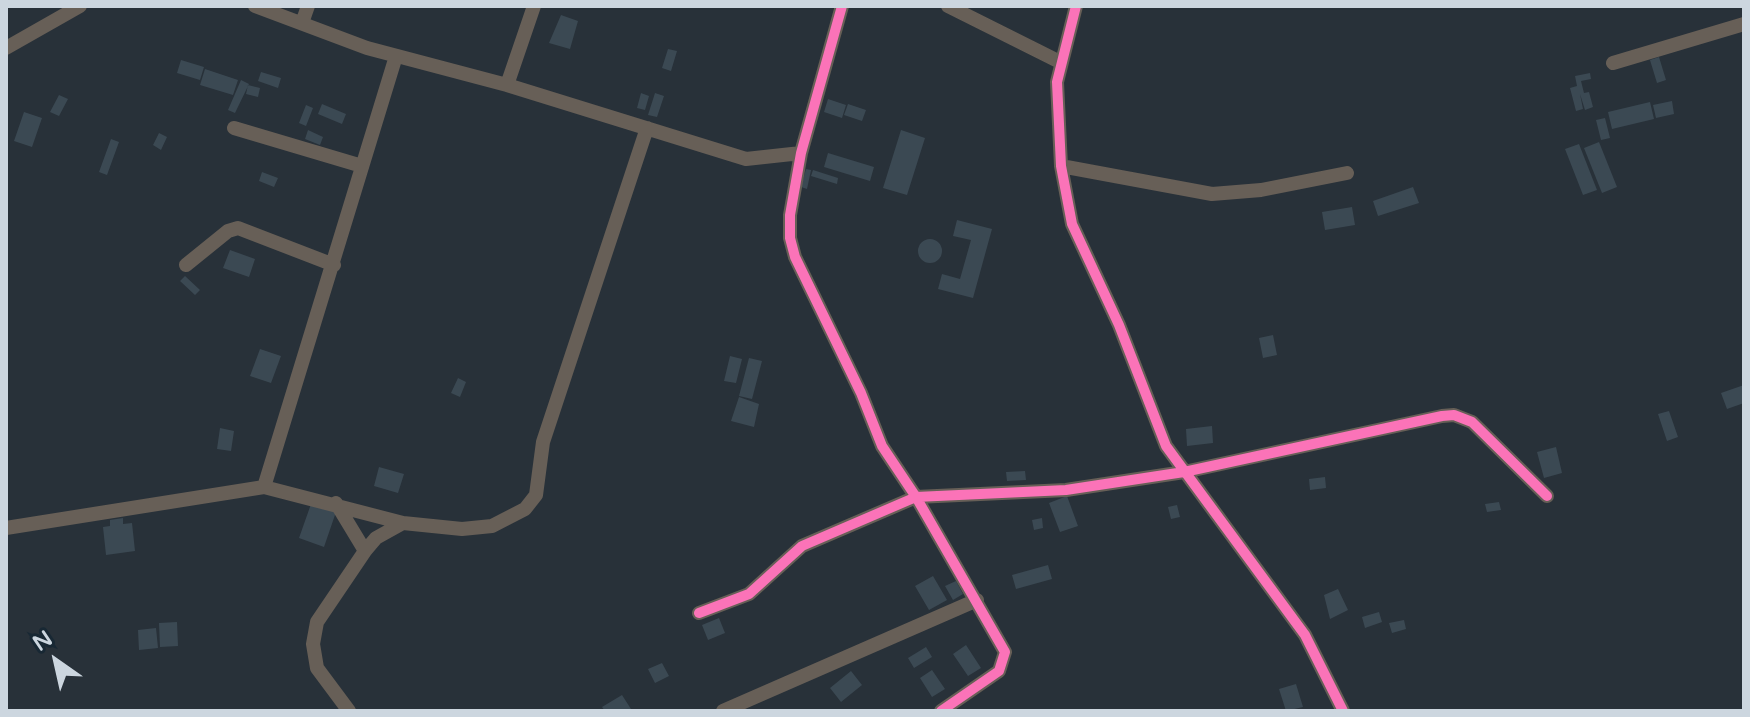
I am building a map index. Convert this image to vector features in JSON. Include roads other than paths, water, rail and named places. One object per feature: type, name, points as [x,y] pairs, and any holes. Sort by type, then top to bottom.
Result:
[{"type":"street","points":[[6,48],[80,6]]},
{"type":"street","points":[[255,6],[396,56],[507,85],[746,159],[801,153]]},
{"type":"street","points":[[302,23],[308,6]]},
{"type":"street","points":[[507,85],[534,6]]},
{"type":"street","points":[[842,6],[801,153],[790,215],[795,257],[861,393],[882,446],[916,497],[1005,652],[1004,663],[969,695],[941,711]]},
{"type":"street","points":[[948,6],[1060,62]]},
{"type":"street","points":[[1076,6],[1057,82],[1066,204],[1080,244],[1119,325],[1166,446],[1297,624],[1343,711]]},
{"type":"street","points":[[1613,63],[1744,24]]},
{"type":"street","points":[[264,487],[396,56]]},
{"type":"street","points":[[234,128],[362,166]]},
{"type":"street","points":[[6,528],[264,487],[336,503],[403,523],[462,529],[492,526],[525,509],[536,495],[543,442],[647,128]]},
{"type":"street","points":[[1061,166],[1212,194],[1261,190],[1347,173]]},
{"type":"street","points":[[186,265],[228,231],[238,228],[334,265]]},
{"type":"street","points":[[699,613],[749,594],[802,546],[916,497],[1066,490],[1184,472],[1454,415],[1483,431],[1547,496]]},
{"type":"street","points":[[336,503],[365,551]]},
{"type":"street","points":[[349,711],[317,668],[313,644],[320,613],[376,538],[403,523]]},
{"type":"street","points":[[723,711],[977,600]]}]
